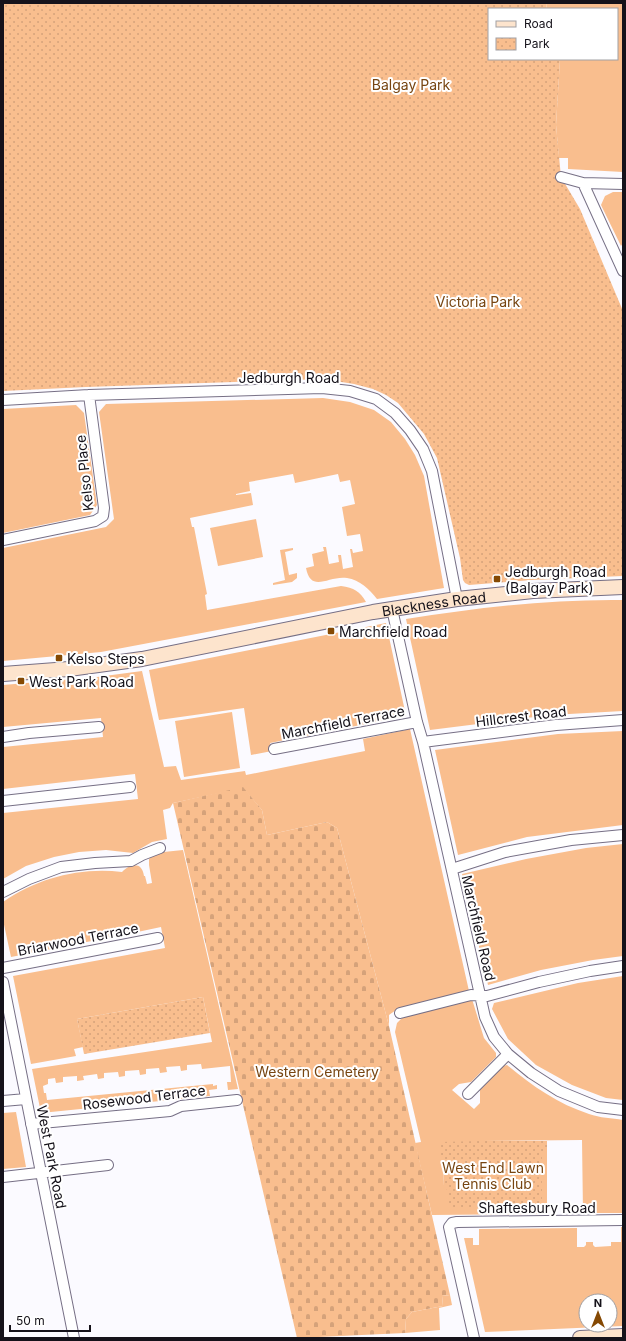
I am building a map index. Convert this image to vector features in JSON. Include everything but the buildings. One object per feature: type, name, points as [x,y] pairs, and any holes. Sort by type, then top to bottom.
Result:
[{"type":"street","points":[[561,176],[583,183],[623,184]]},
{"type":"street","points":[[583,183],[623,271]]},
{"type":"street","name":"Jedburgh Road","points":[[3,400],[89,395],[322,388],[350,391],[376,399],[395,413],[410,430],[423,450],[432,471],[457,599]]},
{"type":"street","name":"Kelso Place","points":[[3,540],[96,521],[103,516],[104,508],[89,395]]},
{"type":"street","name":"Blackness Road","points":[[3,674],[70,669],[120,663],[392,609],[457,599],[533,591],[623,587]]},
{"type":"street","name":"Marchfield Road","points":[[392,609],[485,1017],[494,1037],[508,1054],[531,1073],[560,1091],[598,1107],[623,1110]]},
{"type":"street","name":"Hillcrest Road","points":[[423,742],[556,724],[623,720]]},
{"type":"street","name":"Marchfield Terrace","points":[[274,749],[417,722]]},
{"type":"street","points":[[3,737],[29,733],[98,727]]},
{"type":"street","points":[[3,801],[130,788]]},
{"type":"street","points":[[452,869],[504,852],[572,840],[623,835]]},
{"type":"street","points":[[3,892],[29,878],[61,867],[131,861],[160,848]]},
{"type":"street","name":"Briarwood Terrace","points":[[3,968],[158,938]]},
{"type":"street","points":[[400,1013],[471,995],[487,996],[539,982],[590,971],[623,966]]},
{"type":"street","name":"West Park Road","points":[[3,982],[6,1014],[26,1099],[74,1338]]},
{"type":"street","points":[[468,1094],[508,1054]]},
{"type":"street","points":[[3,1101],[26,1099]]},
{"type":"street","name":"Rosewood Terrace","points":[[31,1124],[170,1111],[181,1106],[237,1100]]},
{"type":"street","points":[[3,1177],[108,1166]]},
{"type":"street","name":"Shaftesbury Road","points":[[474,1338],[449,1227],[452,1223],[623,1220]]},
{"type":"street","points":[[580,1338],[623,1336]]},
{"type":"green space","name":"Victoria Park","points":[[3,3],[546,3],[547,8],[488,8],[488,60],[560,60],[556,125],[561,177],[580,209],[623,311],[623,576],[532,580],[469,585],[465,583],[463,580],[460,558],[437,458],[424,434],[398,403],[373,389],[323,379],[3,391]]},
{"type":"green space","points":[[546,3],[623,3],[623,172],[568,169],[568,158],[559,158],[556,125],[560,60],[618,60],[618,8],[547,8]]},
{"type":"green space","points":[[613,192],[623,192],[623,243],[621,246],[601,205],[605,196]]},
{"type":"green space","points":[[323,398],[350,402],[374,410],[391,422],[405,439],[415,455],[424,476],[444,588],[377,599],[364,586],[352,579],[340,578],[322,582],[312,580],[308,576],[306,568],[314,566],[312,554],[324,551],[323,547],[326,547],[329,564],[339,562],[338,555],[341,555],[343,569],[353,567],[350,549],[352,549],[353,553],[363,551],[360,534],[347,536],[342,507],[355,504],[350,480],[340,482],[338,474],[295,483],[293,474],[249,482],[250,491],[236,495],[251,493],[253,505],[190,518],[192,527],[194,527],[207,594],[205,595],[207,610],[341,586],[356,591],[366,602],[101,652],[3,661],[3,548],[106,527],[114,519],[99,412],[106,404]]},
{"type":"green space","points":[[76,405],[84,413],[97,505],[90,515],[3,533],[3,409]]},
{"type":"green space","points":[[256,519],[263,557],[218,566],[210,528]]},
{"type":"green space","points":[[293,548],[293,550],[285,552],[289,575],[297,573],[297,578],[292,582],[273,585],[273,583],[285,580],[280,550]]},
{"type":"green space","points":[[623,600],[623,711],[551,715],[430,730],[406,619],[514,605],[568,601]]},
{"type":"green space","points":[[386,623],[406,716],[270,743],[272,751],[251,755],[244,708],[159,720],[149,670]]},
{"type":"green space","points":[[142,671],[164,767],[176,766],[181,780],[245,771],[246,775],[365,751],[363,739],[410,729],[469,991],[396,1010],[389,1015],[389,1026],[337,828],[327,822],[267,835],[262,810],[243,788],[173,803],[170,808],[163,810],[167,839],[152,842],[133,853],[106,850],[79,852],[54,857],[26,866],[3,879],[3,813],[138,799],[135,774],[3,789],[3,747],[103,737],[101,718],[3,727],[3,685],[97,677]]},
{"type":"green space","points":[[232,712],[240,768],[184,777],[175,721]]},
{"type":"green space","points":[[623,731],[623,825],[527,837],[458,855],[435,750],[558,734]]},
{"type":"green space","name":"Western Cemetery","points":[[243,787],[262,810],[267,835],[327,822],[337,828],[389,1026],[450,1295],[442,1296],[443,1306],[412,1312],[406,1319],[405,1333],[297,1338],[173,803]]},
{"type":"green space","points":[[623,844],[623,956],[541,970],[488,985],[462,874],[526,859],[586,848]]},
{"type":"green space","points":[[183,850],[238,1089],[228,1090],[227,1082],[231,1082],[230,1066],[202,1069],[201,1064],[187,1065],[187,1070],[181,1071],[180,1066],[166,1067],[167,1072],[160,1073],[159,1068],[146,1069],[146,1074],[140,1075],[139,1070],[125,1071],[125,1076],[119,1077],[118,1072],[104,1073],[104,1078],[98,1079],[97,1074],[83,1076],[84,1080],[77,1081],[77,1076],[63,1077],[63,1082],[56,1083],[55,1078],[48,1079],[48,1084],[43,1086],[47,1100],[213,1084],[213,1086],[217,1085],[217,1089],[209,1090],[210,1096],[41,1113],[32,1069],[212,1042],[203,997],[77,1019],[83,1047],[74,1049],[76,1056],[31,1064],[13,976],[165,948],[161,927],[128,934],[126,926],[115,928],[117,936],[11,957],[3,920],[3,902],[30,886],[60,876],[91,871],[122,872],[125,869],[135,865],[143,871],[147,884],[152,883],[149,859],[154,853]]},
{"type":"green space","points":[[623,976],[623,1100],[606,1098],[572,1085],[536,1065],[508,1039],[492,1009],[494,1003],[578,983]]},
{"type":"green space","points":[[203,997],[210,1033],[84,1054],[77,1019]]},
{"type":"green space","points":[[472,999],[484,1038],[496,1053],[496,1057],[471,1082],[459,1084],[452,1090],[474,1109],[480,1103],[480,1090],[503,1066],[507,1065],[556,1100],[593,1115],[623,1120],[623,1213],[583,1213],[582,1140],[481,1141],[440,1165],[443,1165],[444,1186],[542,1151],[547,1151],[547,1214],[432,1215],[415,1143],[421,1142],[395,1032],[397,1023],[402,1018]]},
{"type":"green space","points":[[16,1112],[26,1167],[3,1169],[3,1113]]},
{"type":"green space","name":"West End Lawn Tennis Club","points":[[547,1141],[547,1151],[542,1151],[542,1209],[448,1209],[448,1191],[444,1186],[443,1165],[439,1165],[439,1142]]},
{"type":"green space","points":[[621,1227],[623,1227],[623,1326],[618,1326],[618,1293],[578,1293],[578,1328],[485,1332],[464,1238],[473,1238],[473,1245],[479,1245],[479,1229],[577,1228],[577,1247],[584,1247],[586,1242],[593,1242],[595,1247],[611,1246],[611,1242],[621,1242]]},
{"type":"green space","points":[[450,1295],[452,1305],[439,1308],[440,1330],[405,1333],[406,1319],[412,1312],[443,1306],[442,1296]]},
{"type":"place","name":"Jedburgh Road (Balgay Park)","points":[[497,579]]},
{"type":"place","name":"Marchfield Road","points":[[331,631]]},
{"type":"place","name":"Kelso Steps","points":[[59,658]]},
{"type":"place","name":"West Park Road","points":[[21,681]]},
{"type":"park label","name":"Balgay Park","points":[[411,84]]}]
